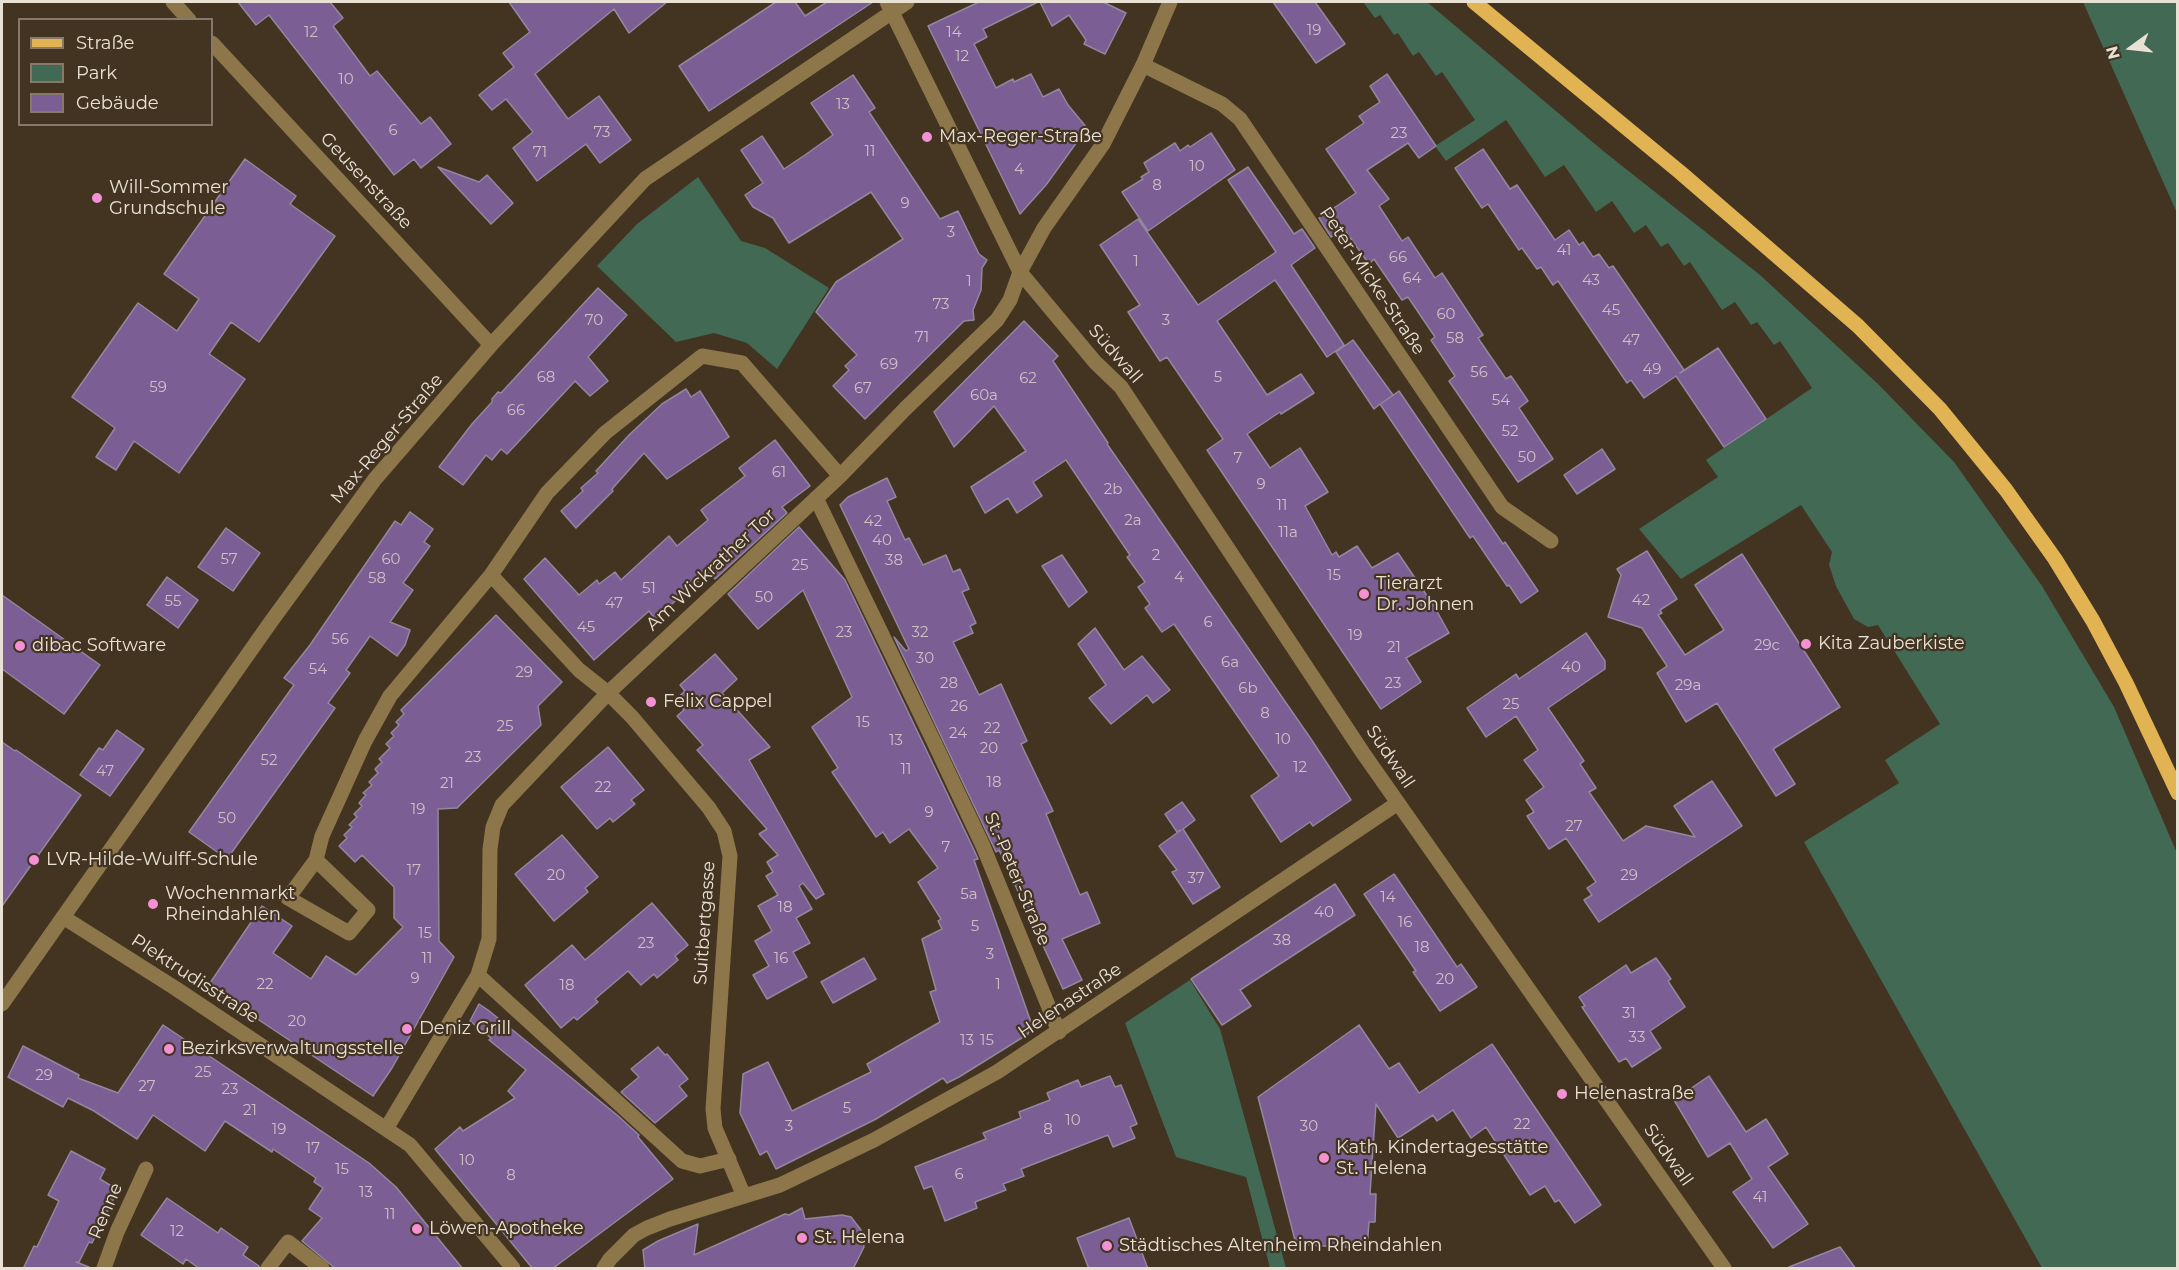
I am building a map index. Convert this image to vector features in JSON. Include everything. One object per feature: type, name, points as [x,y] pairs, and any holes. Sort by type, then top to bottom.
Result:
[{"type":"main road","points":[[1474,2],[1681,173],[1858,326],[1940,409],[2006,490],[2055,559],[2093,621],[2120,672],[2178,794]]},
{"type":"street","points":[[173,2],[187,18]]},
{"type":"street","name":"Max-Reger-Straße","points":[[2,1004],[270,623],[375,479],[491,345],[645,179],[890,7],[907,2]]},
{"type":"street","points":[[1020,272],[1044,228],[1103,144],[1143,65],[1170,2]]},
{"type":"street","name":"Südwall","points":[[890,7],[1020,272],[1095,362],[1121,387],[1398,803],[1724,1269]]},
{"type":"street","name":"Geusenstraße","points":[[213,44],[491,345]]},
{"type":"street","name":"Peter-Micke-Straße","points":[[1143,65],[1222,104],[1240,119],[1502,507],[1551,541]]},
{"type":"street","name":"Am Wickrather Tor","points":[[386,1129],[478,975],[489,939],[490,849],[497,816],[502,805],[608,693],[840,476],[997,320],[1010,300],[1020,272]]},
{"type":"street","points":[[316,860],[368,910],[349,933],[288,898],[316,860],[326,826],[365,741],[390,696],[491,575],[547,493],[605,433],[702,356],[742,363],[840,476]]},
{"type":"street","name":"St.-Peter-Straße","points":[[816,498],[983,846],[1059,1032]]},
{"type":"street","points":[[491,575],[579,670],[608,693]]},
{"type":"street","name":"Suitbertgasse","points":[[608,693],[632,717],[694,790],[724,831],[730,856],[713,1109],[715,1128],[744,1196]]},
{"type":"street","name":"Helenastraße","points":[[604,1269],[610,1259],[634,1235],[670,1219],[780,1185],[874,1140],[997,1072],[1398,803]]},
{"type":"street","name":"Plektrudisstraße","points":[[63,917],[185,994],[410,1145],[513,1269]]},
{"type":"street","points":[[478,975],[682,1161],[700,1166],[729,1159]]},
{"type":"street","name":"Renne","points":[[104,1269],[117,1232],[146,1169]]},
{"type":"street","points":[[268,1269],[288,1242],[321,1269]]},
{"type":"green space","points":[[1363,2],[1427,2],[1602,150],[1760,275],[1878,384],[1954,462],[2042,586],[2114,707],[2177,853],[2177,1268],[2042,1268],[1804,842],[1899,783],[1885,760],[1940,724],[1878,625],[1868,627],[1854,619],[1836,586],[1829,565],[1832,552],[1801,505],[1681,579],[1639,529],[1718,477],[1706,460],[1812,388],[1780,341],[1774,345],[1757,322],[1751,325],[1735,302],[1722,310],[1690,262],[1684,266],[1668,243],[1661,247],[1646,225],[1634,233],[1612,201],[1596,212],[1564,165],[1545,177],[1506,120],[1446,161],[1435,146],[1475,120],[1442,72],[1436,76],[1419,52],[1413,56],[1398,33],[1394,35],[1380,15],[1375,18]]},
{"type":"green space","points":[[2083,2],[2177,2],[2177,213]]},
{"type":"green space","points":[[698,177],[741,241],[765,248],[829,288],[777,369],[747,343],[714,333],[676,342],[597,266],[637,224]]},
{"type":"green space","points":[[1190,980],[1220,1029],[1286,1268],[1270,1268],[1246,1177],[1176,1157],[1125,1023]]},
{"type":"building","points":[[238,2],[330,2],[343,18],[333,26],[370,76],[377,71],[421,124],[430,117],[451,144],[421,168],[414,159],[394,175],[269,15],[256,25]]},
{"type":"building","points":[[509,2],[667,2],[629,33],[614,9],[535,74],[568,119],[599,96],[631,140],[600,163],[586,144],[537,181],[513,148],[533,132],[506,99],[492,110],[479,95],[514,67],[503,53],[530,32]]},
{"type":"building","points":[[776,2],[795,2],[805,16],[827,2],[873,2],[709,111],[679,66]]},
{"type":"building","points":[[979,2],[1038,2],[983,29],[987,37],[974,44],[996,88],[1013,79],[1014,82],[1031,74],[1043,97],[1059,89],[1068,105],[1087,128],[1046,185],[1020,214],[928,26]]},
{"type":"building","points":[[1040,2],[1103,2],[1126,13],[1105,54],[1084,44],[1086,40],[1069,15],[1052,26]]},
{"type":"building","points":[[1273,2],[1315,2],[1345,44],[1316,63]]},
{"type":"building","points":[[1387,74],[1436,146],[1419,158],[1408,143],[1367,170],[1389,199],[1379,206],[1402,241],[1408,237],[1435,278],[1442,273],[1483,335],[1478,338],[1506,379],[1511,376],[1528,401],[1519,408],[1553,459],[1518,482],[1449,381],[1455,376],[1431,340],[1435,337],[1408,297],[1402,300],[1374,259],[1369,264],[1344,229],[1331,237],[1319,218],[1356,193],[1326,149],[1364,123],[1359,116],[1380,102],[1370,86]]},
{"type":"building","points":[[853,75],[875,108],[869,112],[940,219],[958,211],[979,254],[987,260],[982,268],[981,290],[973,310],[974,320],[964,321],[865,419],[833,386],[849,370],[845,366],[857,355],[816,312],[836,282],[903,239],[871,192],[789,243],[773,218],[753,207],[745,195],[763,183],[741,150],[762,136],[784,169],[805,155],[833,135],[811,103]]},
{"type":"building","points":[[1211,133],[1235,170],[1148,231],[1122,192],[1143,179],[1141,177],[1149,172],[1144,163],[1175,143],[1180,151]]},
{"type":"building","points":[[1483,149],[1510,189],[1517,185],[1555,240],[1569,230],[1579,245],[1583,242],[1593,257],[1599,254],[1609,268],[1613,266],[1684,370],[1680,373],[1718,348],[1766,419],[1724,447],[1676,376],[1644,398],[1631,380],[1627,383],[1558,281],[1553,285],[1541,267],[1537,269],[1522,248],[1519,250],[1488,204],[1482,208],[1455,168]]},
{"type":"building","points":[[245,159],[296,196],[290,204],[335,236],[259,342],[231,322],[209,354],[245,379],[179,473],[134,441],[116,470],[96,457],[115,428],[72,397],[138,303],[177,331],[199,299],[164,274]]},
{"type":"building","points":[[438,167],[479,182],[487,175],[513,203],[491,224]]},
{"type":"building","points":[[1248,167],[1294,234],[1302,229],[1315,248],[1291,265],[1344,345],[1327,357],[1275,280],[1217,321],[1267,395],[1301,374],[1314,393],[1247,434],[1270,468],[1300,448],[1328,492],[1305,506],[1332,555],[1336,552],[1339,557],[1357,546],[1372,568],[1398,553],[1434,606],[1449,633],[1406,658],[1421,682],[1381,709],[1207,450],[1223,439],[1167,357],[1160,361],[1128,312],[1140,305],[1100,245],[1138,219],[1198,305],[1276,252],[1228,180]]},
{"type":"building","points":[[598,288],[627,315],[588,357],[608,381],[590,396],[575,381],[507,454],[501,449],[492,460],[486,455],[463,485],[439,467],[498,392],[501,393]]},
{"type":"building","points":[[1024,321],[1058,356],[1053,361],[1107,444],[1351,800],[1313,826],[1310,822],[1281,842],[1251,796],[1279,776],[1174,624],[1162,632],[1145,608],[1150,604],[1138,587],[1145,582],[1127,557],[1130,555],[1066,460],[1033,482],[1042,496],[1017,513],[1008,498],[985,513],[971,487],[1026,451],[994,406],[954,447],[934,412]]},
{"type":"building","points":[[1353,340],[1393,395],[1382,403],[1399,391],[1503,544],[1505,542],[1538,591],[1521,603],[1473,536],[1470,538],[1380,404],[1374,409],[1336,352]]},
{"type":"building","points":[[686,389],[691,397],[700,391],[729,437],[667,479],[644,453],[612,489],[613,491],[576,528],[561,511],[583,491],[581,488],[598,473],[596,471],[629,435],[662,404]]},
{"type":"building","points":[[775,440],[810,486],[782,507],[787,513],[715,579],[708,572],[655,619],[649,611],[594,660],[524,579],[545,558],[579,595],[597,580],[599,584],[615,572],[621,580],[669,536],[677,546],[708,520],[701,510],[745,476],[739,468]]},
{"type":"building","points":[[1602,449],[1615,469],[1577,494],[1564,475]]},
{"type":"building","points":[[887,478],[896,497],[887,501],[905,540],[909,538],[923,565],[946,555],[953,572],[960,569],[969,589],[962,592],[976,623],[970,626],[973,633],[953,642],[979,695],[1001,684],[1027,741],[1021,744],[1053,811],[1046,814],[1080,895],[1087,892],[1100,923],[1062,939],[1082,980],[1063,989],[999,850],[996,852],[894,637],[906,651],[909,649],[840,505],[848,497]]},
{"type":"building","points":[[410,512],[433,529],[424,542],[430,546],[403,583],[413,590],[390,622],[410,630],[405,645],[397,656],[370,636],[346,670],[350,673],[328,703],[335,708],[227,859],[189,832],[294,685],[284,678],[310,645],[395,521],[401,525]]},
{"type":"building","points":[[799,527],[845,580],[974,850],[978,859],[974,860],[1032,1025],[1028,1034],[959,1077],[947,1083],[943,1078],[876,1119],[776,1169],[767,1151],[760,1155],[740,1113],[743,1074],[768,1062],[792,1111],[871,1072],[867,1064],[940,1022],[930,992],[936,990],[922,939],[942,929],[938,921],[941,919],[918,882],[938,868],[909,829],[890,843],[883,832],[876,837],[832,772],[838,768],[812,727],[852,697],[803,590],[758,629],[728,594]]},
{"type":"building","points":[[226,528],[260,553],[233,591],[198,567]]},
{"type":"building","points":[[1647,551],[1677,599],[1660,610],[1662,613],[1658,615],[1685,655],[1724,630],[1695,585],[1742,554],[1840,707],[1773,749],[1795,784],[1776,796],[1717,703],[1686,722],[1657,673],[1667,666],[1642,628],[1608,617],[1621,575],[1617,569]]},
{"type":"building","points":[[1062,555],[1087,592],[1069,607],[1042,566]]},
{"type":"building","points":[[167,577],[198,600],[178,628],[147,605]]},
{"type":"building","points":[[2,595],[100,665],[64,714],[2,669]]},
{"type":"building","points":[[496,615],[562,682],[538,706],[541,725],[457,808],[438,809],[439,941],[454,957],[392,1068],[373,1096],[208,986],[262,906],[292,926],[273,953],[311,979],[326,956],[356,975],[403,927],[394,918],[394,887],[362,855],[355,862],[339,846],[347,838],[344,835],[352,827],[349,825],[357,817],[354,814],[362,806],[359,803],[366,795],[363,793],[372,785],[369,782],[378,773],[375,769],[382,762],[379,759],[390,748],[386,744],[394,736],[391,733],[399,725],[396,722],[404,714],[401,710]]},
{"type":"building","points":[[1095,628],[1124,670],[1142,656],[1170,690],[1153,703],[1147,695],[1111,724],[1089,698],[1106,685],[1078,644]]},
{"type":"building","points":[[1586,633],[1605,661],[1605,669],[1548,708],[1584,761],[1580,764],[1596,788],[1589,792],[1623,841],[1646,826],[1695,837],[1674,806],[1712,781],[1742,826],[1599,922],[1584,900],[1592,895],[1587,888],[1596,882],[1566,838],[1549,849],[1527,816],[1534,812],[1526,800],[1544,787],[1524,760],[1538,750],[1516,716],[1486,737],[1467,708],[1516,674],[1519,679]]},
{"type":"building","points":[[715,654],[737,679],[722,693],[770,747],[749,760],[824,894],[816,899],[803,883],[799,886],[812,909],[796,918],[810,943],[793,952],[807,977],[767,999],[753,975],[769,966],[755,941],[772,931],[758,906],[778,895],[766,876],[773,872],[767,862],[778,855],[759,834],[767,829],[697,750],[703,745],[677,716],[684,710],[675,700],[685,691],[680,685]]},
{"type":"building","points":[[117,730],[144,749],[110,796],[80,775],[99,748],[103,750]]},
{"type":"building","points":[[2,742],[81,795],[2,906]]},
{"type":"building","points":[[608,747],[644,790],[631,800],[635,804],[613,822],[610,818],[597,829],[561,787]]},
{"type":"building","points":[[1182,802],[1195,820],[1183,829],[1220,887],[1193,904],[1172,872],[1177,870],[1159,846],[1181,830],[1177,832],[1165,814]]},
{"type":"building","points":[[562,835],[598,877],[585,888],[588,892],[554,921],[515,874]]},
{"type":"building","points":[[1394,874],[1457,967],[1461,964],[1477,987],[1440,1011],[1364,894]]},
{"type":"building","points":[[1335,884],[1355,915],[1240,990],[1251,1006],[1222,1025],[1191,979]]},
{"type":"building","points":[[652,903],[688,945],[675,956],[678,960],[657,978],[654,974],[641,985],[628,971],[595,999],[598,1002],[577,1020],[574,1017],[561,1028],[525,985],[572,945],[585,960]]},
{"type":"building","points":[[864,958],[876,979],[833,1003],[821,982]]},
{"type":"building","points":[[1656,958],[1671,979],[1668,981],[1685,1007],[1650,1031],[1661,1048],[1632,1067],[1626,1058],[1619,1062],[1582,1007],[1585,1006],[1579,997],[1626,965],[1631,973]]},
{"type":"building","points":[[479,1004],[617,1115],[639,1135],[638,1137],[673,1179],[552,1269],[533,1269],[435,1149],[460,1127],[463,1131],[515,1098],[508,1091],[526,1070],[470,1021]]},
{"type":"building","points":[[163,1025],[369,1163],[396,1187],[463,1269],[336,1269],[302,1241],[322,1218],[309,1209],[323,1188],[314,1182],[316,1178],[273,1149],[272,1152],[225,1121],[205,1151],[153,1115],[137,1139],[94,1111],[68,1098],[63,1107],[8,1077],[23,1046],[79,1075],[78,1078],[118,1093]]},
{"type":"building","points":[[1359,1025],[1389,1069],[1399,1063],[1419,1093],[1492,1044],[1601,1205],[1575,1223],[1559,1200],[1555,1202],[1545,1186],[1530,1195],[1486,1127],[1471,1138],[1453,1110],[1437,1121],[1433,1115],[1398,1138],[1376,1104],[1370,1194],[1376,1194],[1375,1222],[1369,1222],[1367,1249],[1296,1244],[1258,1097]]},
{"type":"building","points":[[658,1047],[688,1079],[679,1086],[687,1096],[655,1123],[621,1092],[639,1077],[631,1069]]},
{"type":"building","points":[[1110,1076],[1115,1087],[1121,1085],[1137,1124],[1130,1127],[1135,1138],[1113,1147],[1108,1135],[1021,1169],[1024,1176],[1003,1184],[1006,1190],[975,1202],[977,1208],[945,1221],[932,1186],[924,1189],[915,1167],[986,1139],[983,1133],[1021,1118],[1019,1112],[1050,1100],[1047,1093],[1078,1080],[1081,1087]]},
{"type":"building","points":[[1709,1076],[1746,1132],[1766,1119],[1788,1154],[1768,1167],[1808,1224],[1773,1248],[1733,1192],[1752,1179],[1730,1143],[1708,1157],[1674,1100]]},
{"type":"building","points":[[71,1151],[105,1169],[100,1179],[118,1190],[92,1243],[89,1242],[79,1262],[76,1262],[89,1267],[88,1269],[23,1269],[34,1246],[37,1247],[59,1201],[48,1195]]},
{"type":"building","points":[[167,1198],[218,1233],[221,1228],[248,1247],[243,1255],[259,1266],[258,1269],[200,1269],[186,1259],[183,1264],[141,1235]]},
{"type":"building","name":"St. Helena","points":[[802,1208],[805,1219],[842,1215],[851,1217],[861,1230],[864,1247],[853,1269],[645,1269],[643,1250],[698,1224],[694,1255]]},
{"type":"building","name":"Städtisches Altenheim Rheindahlen","points":[[1129,1218],[1148,1269],[1089,1269],[1077,1238]]},
{"type":"building","points":[[1840,1247],[1856,1269],[1790,1269],[1789,1267]]},
{"type":"place","name":"Max-Reger-Straße","points":[[927,137]]},
{"type":"place","name":"Will-Sommer Grundschule","points":[[97,198]]},
{"type":"place","name":"Tierarzt Dr. Johnen","points":[[1364,594]]},
{"type":"place","name":"Kita Zauberkiste","points":[[1806,644]]},
{"type":"place","name":"dibac Software","points":[[20,646]]},
{"type":"place","name":"Felix Cappel","points":[[651,702]]},
{"type":"place","name":"LVR-Hilde-Wulff-Schule","points":[[34,860]]},
{"type":"place","name":"Wochenmarkt Rheindahlen","points":[[153,904]]},
{"type":"place","name":"Deniz Grill","points":[[407,1029]]},
{"type":"place","name":"Bezirksverwaltungsstelle","points":[[169,1049]]},
{"type":"place","name":"Helenastraße","points":[[1562,1094]]},
{"type":"place","name":"Kath. Kindertagesstätte St. Helena","points":[[1324,1158]]},
{"type":"place","name":"Löwen-Apotheke","points":[[417,1229]]},
{"type":"place","name":"St. Helena","points":[[802,1238]]},
{"type":"place","name":"Städtisches Altenheim Rheindahlen","points":[[1107,1246]]}]
